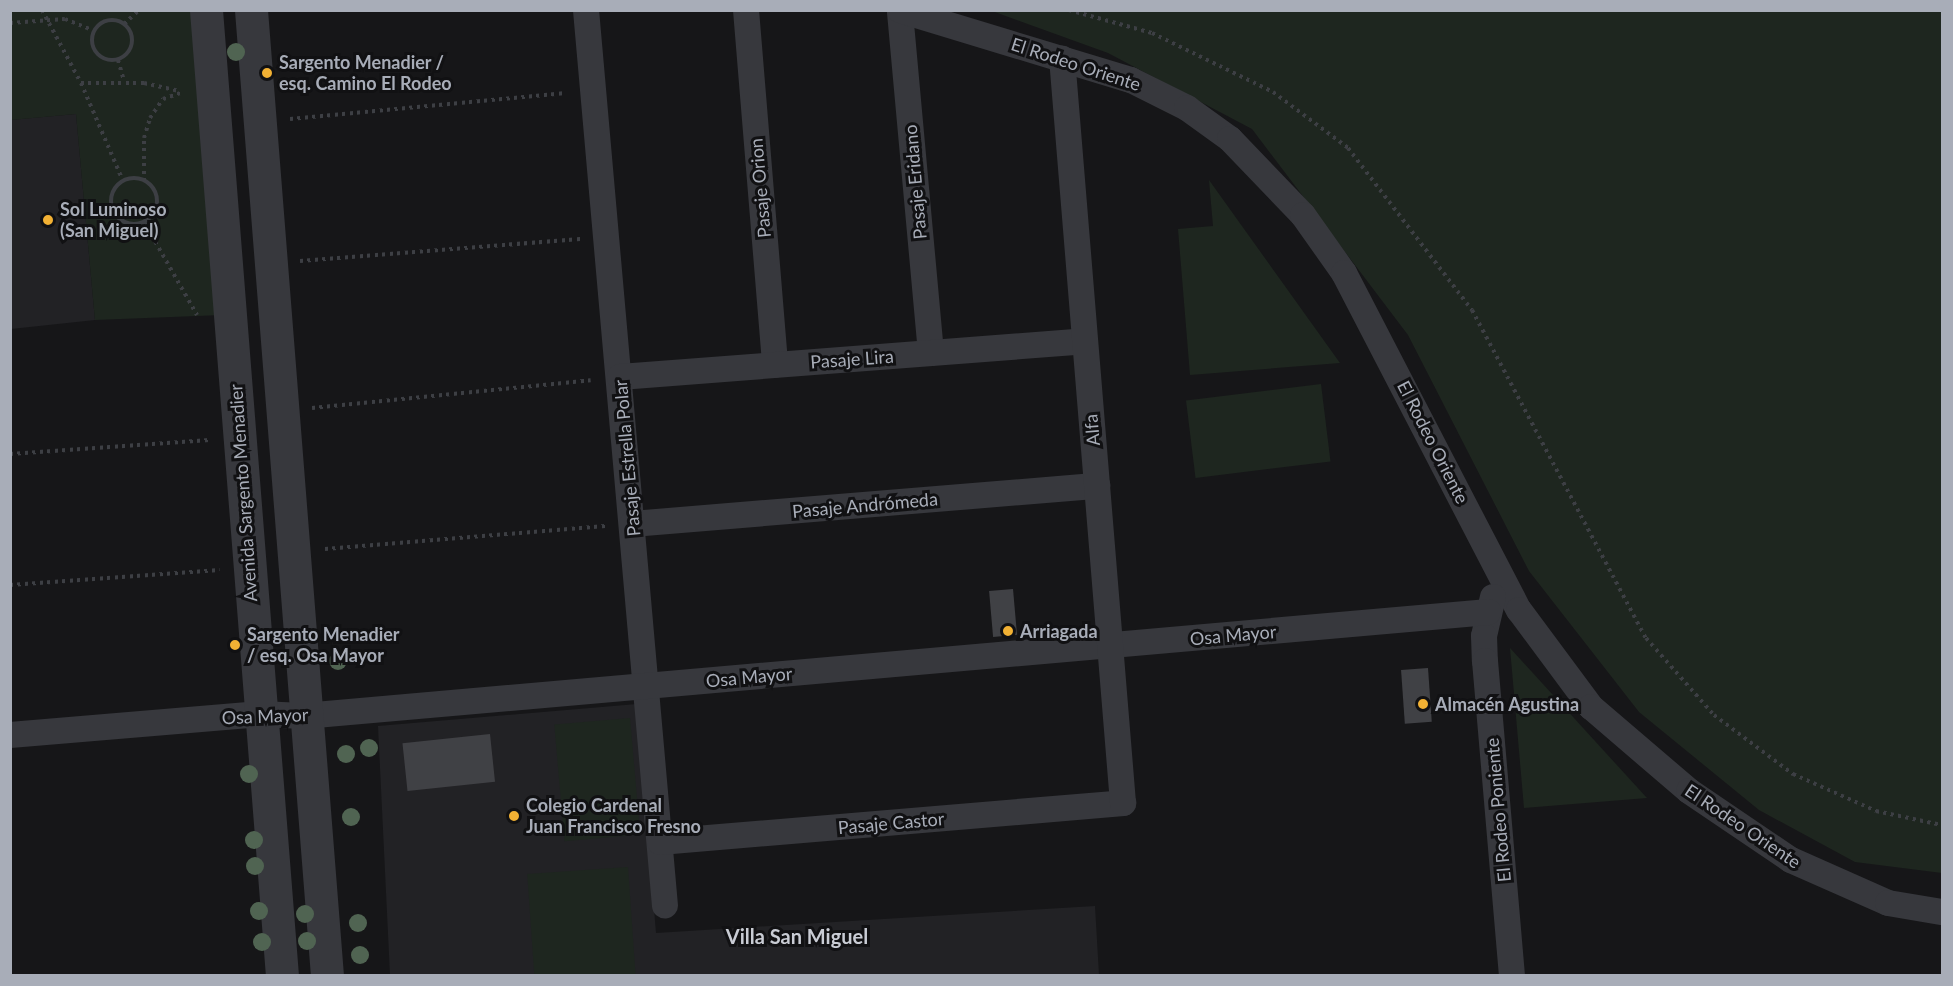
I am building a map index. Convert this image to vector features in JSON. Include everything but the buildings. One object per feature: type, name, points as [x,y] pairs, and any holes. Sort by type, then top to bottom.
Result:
[{"type":"street","name":"Avenida Sargento Menadier","points":[[206,10],[282,975]]},
{"type":"street","points":[[251,10],[291,552],[327,975]]},
{"type":"street","name":"Pasaje Estrella Polar","points":[[586,10],[665,906]]},
{"type":"street","name":"Pasaje Orion","points":[[746,10],[775,365]]},
{"type":"street","name":"El Rodeo Oriente","points":[[900,10],[1131,80],[1187,108],[1238,146],[1303,215],[1355,294],[1502,576],[1540,643],[1591,707],[1689,791],[1739,827],[1825,878],[1888,903],[1942,912]]},
{"type":"street","name":"Pasaje Eridano","points":[[900,10],[931,353]]},
{"type":"street","name":"Alfa","points":[[1062,58],[1122,803]]},
{"type":"street","name":"Pasaje Lira","points":[[620,377],[1085,341]]},
{"type":"street","name":"Pasaje Andrómeda","points":[[632,524],[1097,486]]},
{"type":"street","name":"El Rodeo Poniente","points":[[1502,576],[1488,612],[1485,661],[1512,975]]},
{"type":"street","name":"Osa Mayor","points":[[10,735],[260,714],[304,716],[1488,612]]},
{"type":"street","name":"Pasaje Castor","points":[[660,842],[1122,803]]},
{"type":"path","points":[[42,10],[81,83],[123,181]]},
{"type":"path","points":[[124,24],[139,10]]},
{"type":"path","points":[[1069,10],[1152,33],[1273,92],[1348,148],[1472,310],[1551,467],[1653,647],[1714,715],[1794,774],[1876,811],[1942,825]]},
{"type":"path","points":[[10,23],[65,19],[94,31]]},
{"type":"path","points":[[104,21],[124,24],[132,35],[132,48],[118,60],[105,59],[95,51],[94,31],[104,21]]},
{"type":"path","points":[[118,60],[124,81]]},
{"type":"path","points":[[81,83],[124,81],[184,92],[164,99],[150,118],[144,138],[144,181]]},
{"type":"path","points":[[259,122],[592,91]]},
{"type":"path","points":[[123,181],[144,181],[154,190],[157,204],[144,222],[129,224],[116,215],[113,193],[123,181]]},
{"type":"path","points":[[144,222],[200,317]]},
{"type":"path","points":[[270,263],[606,237]]},
{"type":"path","points":[[281,411],[620,377]]},
{"type":"path","points":[[210,429],[212,452]]},
{"type":"path","points":[[10,454],[211,440]]},
{"type":"path","points":[[291,552],[632,524]]},
{"type":"path","points":[[220,558],[222,581]]},
{"type":"path","points":[[10,585],[221,570]]},
{"type":"shaded area","points":[[10,11],[192,11],[222,315],[95,320],[76,114],[11,120]]},
{"type":"shaded area","points":[[992,11],[1942,11],[1942,873],[1855,862],[1759,810],[1639,712],[1529,571],[1408,335],[1252,129],[1108,53]]},
{"type":"shaded area","name":"Sol Luminoso (San Miguel)","points":[[76,114],[95,320],[11,329],[10,120]]},
{"type":"shaded area","points":[[1209,180],[1340,363],[1190,375],[1178,229],[1213,226]]},
{"type":"shaded area","points":[[1321,384],[1331,461],[1196,478],[1186,401]]},
{"type":"shaded area","points":[[1510,648],[1647,798],[1524,808]]},
{"type":"shaded area","name":"Colegio Cardenal Juan Francisco Fresno","points":[[637,704],[656,933],[1095,906],[1099,975],[390,975],[378,726]]},
{"type":"shaded area","points":[[630,718],[640,835],[564,841],[554,725]]},
{"type":"shaded area","points":[[628,867],[636,975],[534,976],[527,874]]},
{"type":"place","name":"Sargento Menadier / esq. Camino El Rodeo","points":[[267,73]]},
{"type":"place","name":"Sol Luminoso (San Miguel)","points":[[48,220]]},
{"type":"place","name":"Arriagada","points":[[1008,631]]},
{"type":"place","name":"Sargento Menadier / esq. Osa Mayor","points":[[235,645]]},
{"type":"place","name":"Almacén Agustina","points":[[1423,704]]},
{"type":"place","name":"Colegio Cardenal Juan Francisco Fresno","points":[[514,816]]},
{"type":"district","name":"Villa San Miguel","points":[[797,936]]}]
